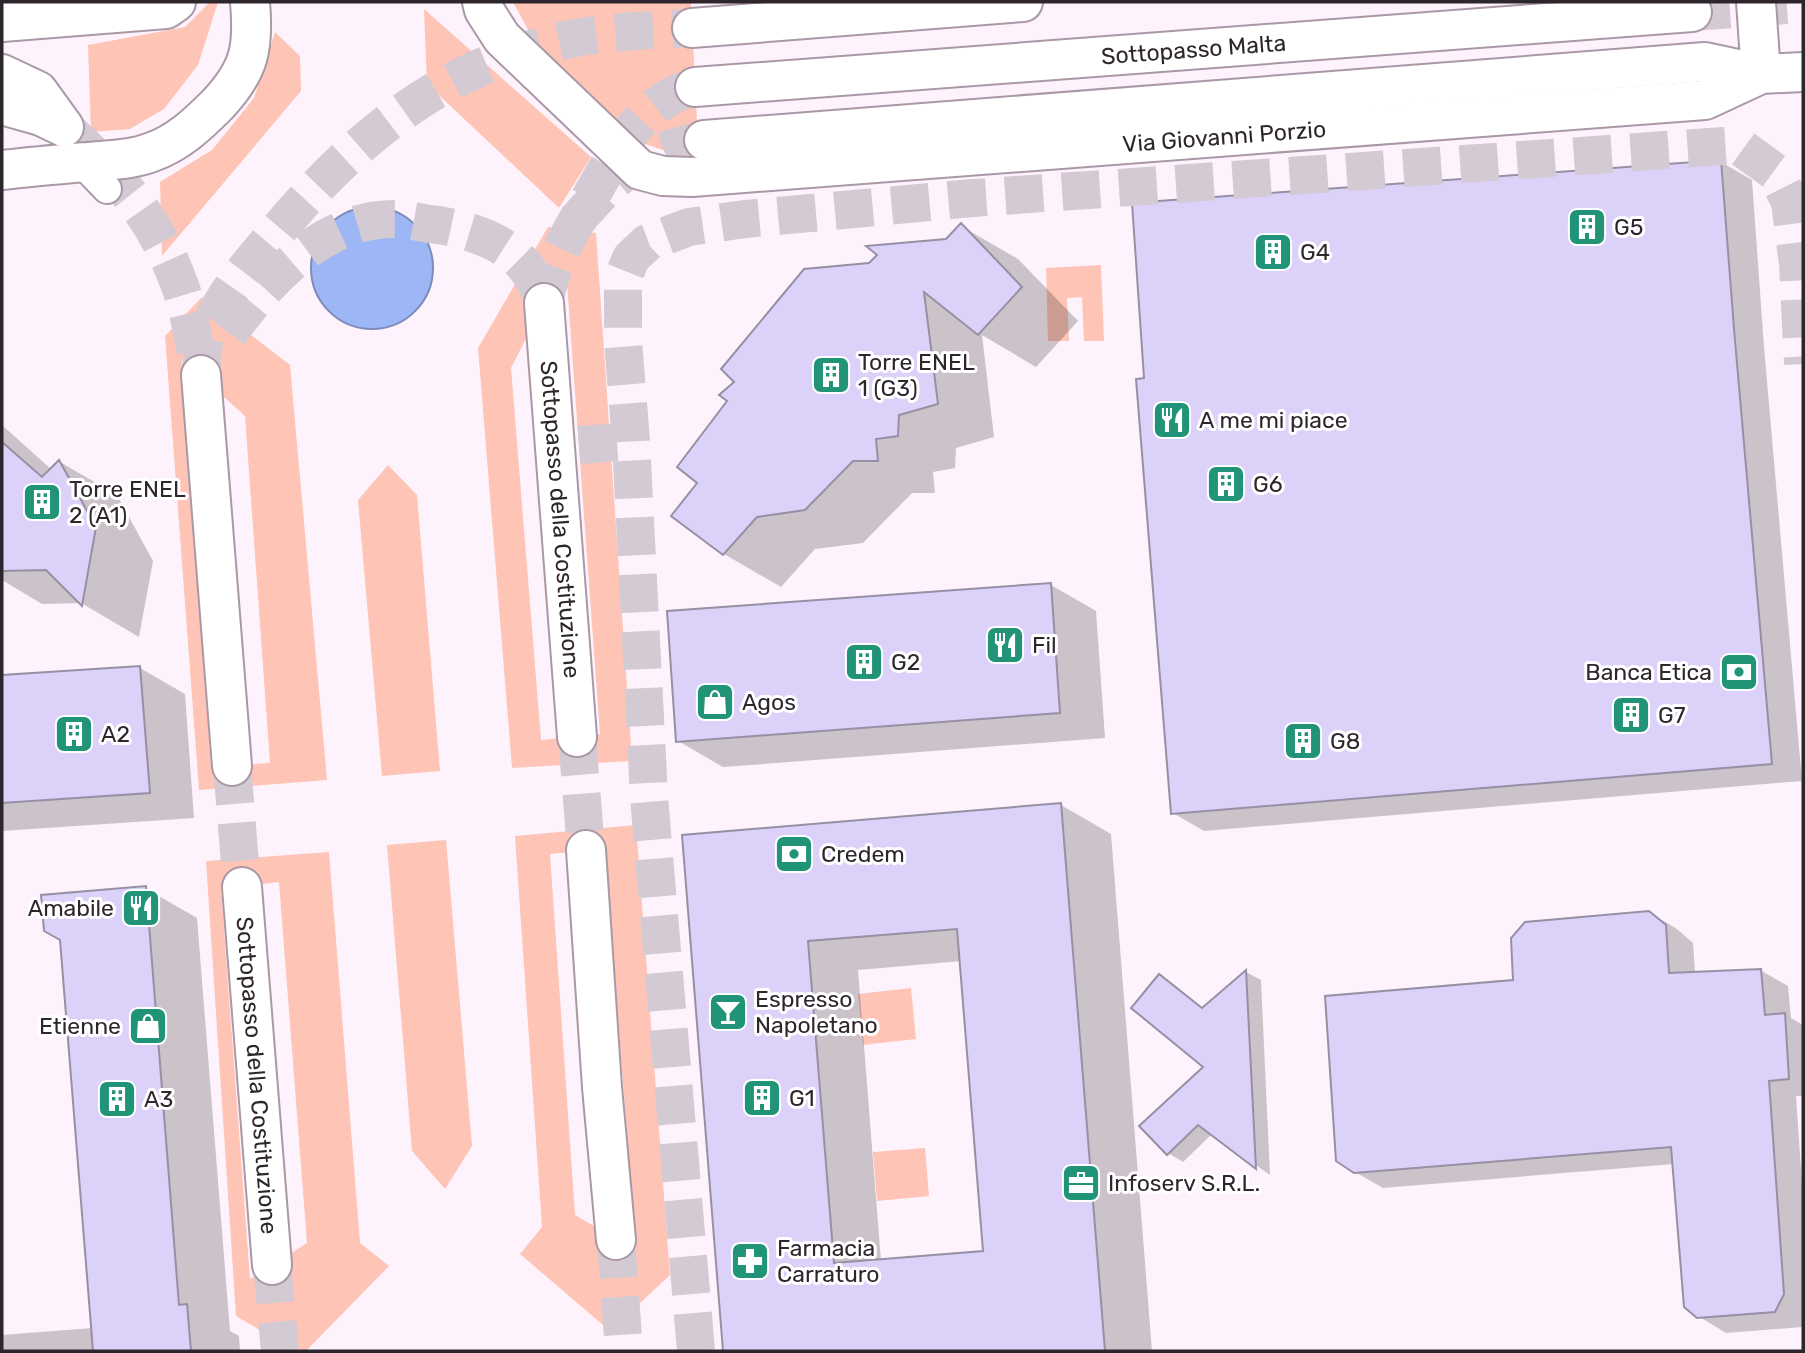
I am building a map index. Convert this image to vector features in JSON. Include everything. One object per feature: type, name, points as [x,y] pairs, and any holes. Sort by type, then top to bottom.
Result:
[{"type":"street","points":[[2,170],[105,170],[179,139],[203,119],[246,68],[251,41],[250,2]]},
{"type":"street","name":"Via Giovanni Porzio","points":[[482,2],[484,10],[502,38],[640,170],[663,176],[692,177],[1705,100],[1761,74],[1803,72]]},
{"type":"street","points":[[692,28],[1023,2]]},
{"type":"street","points":[[704,140],[1705,62],[1761,74],[1756,2]]},
{"type":"street","points":[[2,22],[171,5]]},
{"type":"street","name":"Sottopasso Malta","points":[[695,87],[1692,12]]},
{"type":"street","points":[[2,74],[38,91],[64,127],[2,105]]},
{"type":"street","name":"Sottopasso della Costituzione","points":[[544,303],[568,446],[577,737]]},
{"type":"street","points":[[201,375],[232,766]]},
{"type":"street","points":[[586,850],[602,1087],[616,1240]]},
{"type":"street","name":"Sottopasso della Costituzione","points":[[242,887],[272,1265]]},
{"type":"shaded area","points":[[210,2],[218,2],[198,65],[164,109],[130,129],[91,132],[88,45],[185,27]]},
{"type":"shaded area","points":[[513,2],[691,2],[699,162],[642,143],[533,39]]},
{"type":"shaded area","points":[[424,9],[591,157],[559,208],[427,84]]},
{"type":"shaded area","points":[[275,32],[300,56],[301,91],[162,256],[160,182],[212,150],[254,98]]},
{"type":"shaded area","points":[[548,227],[596,233],[632,761],[512,768],[478,348]],"holes":[[[566,270],[600,734],[541,740],[511,368],[544,303]]]},
{"type":"shaded area","points":[[1101,265],[1104,341],[1084,341],[1082,297],[1067,298],[1069,341],[1048,341],[1046,268]]},
{"type":"shaded area","points":[[202,297],[290,365],[327,780],[199,790],[165,336]],"holes":[[[182,359],[245,416],[270,763],[211,767]]]},
{"type":"shaded area","points":[[388,465],[417,495],[440,771],[382,776],[358,500]]},
{"type":"shaded area","points":[[636,825],[670,1275],[610,1331],[520,1254],[542,1227],[515,836]],"holes":[[[605,849],[636,1250],[575,1215],[550,854]]]},
{"type":"shaded area","points":[[446,840],[472,1146],[445,1189],[412,1151],[387,845]]},
{"type":"shaded area","points":[[329,852],[360,1243],[389,1266],[306,1351],[295,1351],[236,1316],[206,861]],"holes":[[[279,882],[307,1243],[250,1279],[221,889]]]},
{"type":"shaded area","points":[[911,988],[916,1039],[863,1045],[858,994]]},
{"type":"shaded area","points":[[925,1148],[929,1196],[877,1201],[873,1152]]},
{"type":"water","points":[[372,207],[395,212],[415,225],[428,245],[433,268],[428,291],[415,311],[395,324],[372,329],[349,324],[329,311],[316,291],[311,268],[316,245],[329,225],[349,212]]},
{"type":"building","points":[[1721,160],[1772,764],[1171,814],[1136,379],[1144,378],[1132,203]]},
{"type":"building","name":"Torre ENEL 1 (G3)","points":[[961,223],[1022,287],[978,335],[924,292],[938,404],[899,415],[898,436],[876,439],[878,461],[853,461],[805,510],[757,517],[723,555],[671,516],[697,483],[677,467],[727,401],[719,395],[734,382],[721,369],[804,269],[869,263],[877,255],[866,246],[946,239]]},
{"type":"building","name":"Torre ENEL 2 (A1)","points":[[2,442],[42,477],[59,460],[96,527],[82,606],[46,570],[2,571]]},
{"type":"building","name":"G2","points":[[1051,583],[1060,713],[676,742],[667,611]]},
{"type":"building","name":"A2","points":[[140,666],[150,793],[2,803],[2,675]]},
{"type":"building","points":[[1061,803],[1105,1351],[723,1351],[682,835]],"holes":[[[957,929],[983,1251],[834,1263],[808,941]]]},
{"type":"building","name":"A3","points":[[146,886],[179,1305],[187,1304],[191,1351],[93,1351],[60,940],[44,931],[41,895]]},
{"type":"building","points":[[1649,911],[1666,925],[1669,973],[1761,969],[1765,1015],[1785,1013],[1789,1079],[1769,1081],[1784,1294],[1775,1312],[1697,1318],[1684,1307],[1671,1147],[1354,1173],[1336,1161],[1325,996],[1513,980],[1511,938],[1525,922]]},
{"type":"building","points":[[1246,970],[1256,1169],[1198,1125],[1167,1155],[1139,1126],[1203,1067],[1131,1008],[1159,974],[1202,1008]]},
{"type":"tunnel","points":[[1692,12],[1803,4]]},
{"type":"tunnel","points":[[201,375],[204,343],[211,323],[247,267],[343,161],[377,131],[413,105],[451,82],[491,63],[534,48],[595,35],[692,28]]},
{"type":"tunnel","points":[[544,303],[552,272],[563,247],[600,179],[632,130],[660,103],[695,87]]},
{"type":"tunnel","points":[[64,127],[118,181],[159,238],[183,297],[201,375]]},
{"type":"tunnel","points":[[576,221],[604,190],[632,167],[663,151],[704,140]]},
{"type":"tunnel","points":[[696,1351],[649,797],[631,441],[623,341],[623,278],[631,258],[647,243],[689,227],[745,219],[973,198],[1738,145],[1775,172],[1790,202],[1798,264],[1803,364]]},
{"type":"tunnel","points":[[229,333],[262,292],[300,255],[322,240],[370,221],[396,219],[450,227],[496,243],[524,265],[544,303]]},
{"type":"tunnel","points":[[579,445],[631,441]]},
{"type":"tunnel","points":[[577,737],[586,850]]},
{"type":"tunnel","points":[[232,766],[242,887]]},
{"type":"tunnel","points":[[616,1240],[624,1351]]},
{"type":"tunnel","points":[[272,1265],[280,1351]]},
{"type":"place","name":"G5","points":[[1587,227]]},
{"type":"place","name":"G4","points":[[1273,252]]},
{"type":"place","name":"Torre ENEL 1 (G3)","points":[[831,375]]},
{"type":"place","name":"A me mi piace","points":[[1172,420]]},
{"type":"place","name":"G6","points":[[1226,484]]},
{"type":"place","name":"Torre ENEL 2 (A1)","points":[[42,502]]},
{"type":"place","name":"Fil","points":[[1005,645]]},
{"type":"place","name":"G2","points":[[864,662]]},
{"type":"place","name":"Banca Etica","points":[[1739,672]]},
{"type":"place","name":"Agos","points":[[715,702]]},
{"type":"place","name":"G7","points":[[1631,715]]},
{"type":"place","name":"A2","points":[[74,734]]},
{"type":"place","name":"G8","points":[[1303,741]]},
{"type":"place","name":"Credem","points":[[794,854]]},
{"type":"place","name":"Amabile","points":[[141,908]]},
{"type":"place","name":"Espresso Napoletano","points":[[728,1012]]},
{"type":"place","name":"Etienne","points":[[148,1026]]},
{"type":"place","name":"G1","points":[[762,1098]]},
{"type":"place","name":"A3","points":[[117,1099]]},
{"type":"place","name":"Infoserv S.R.L.","points":[[1081,1183]]},
{"type":"place","name":"Farmacia Carraturo","points":[[750,1261]]}]
